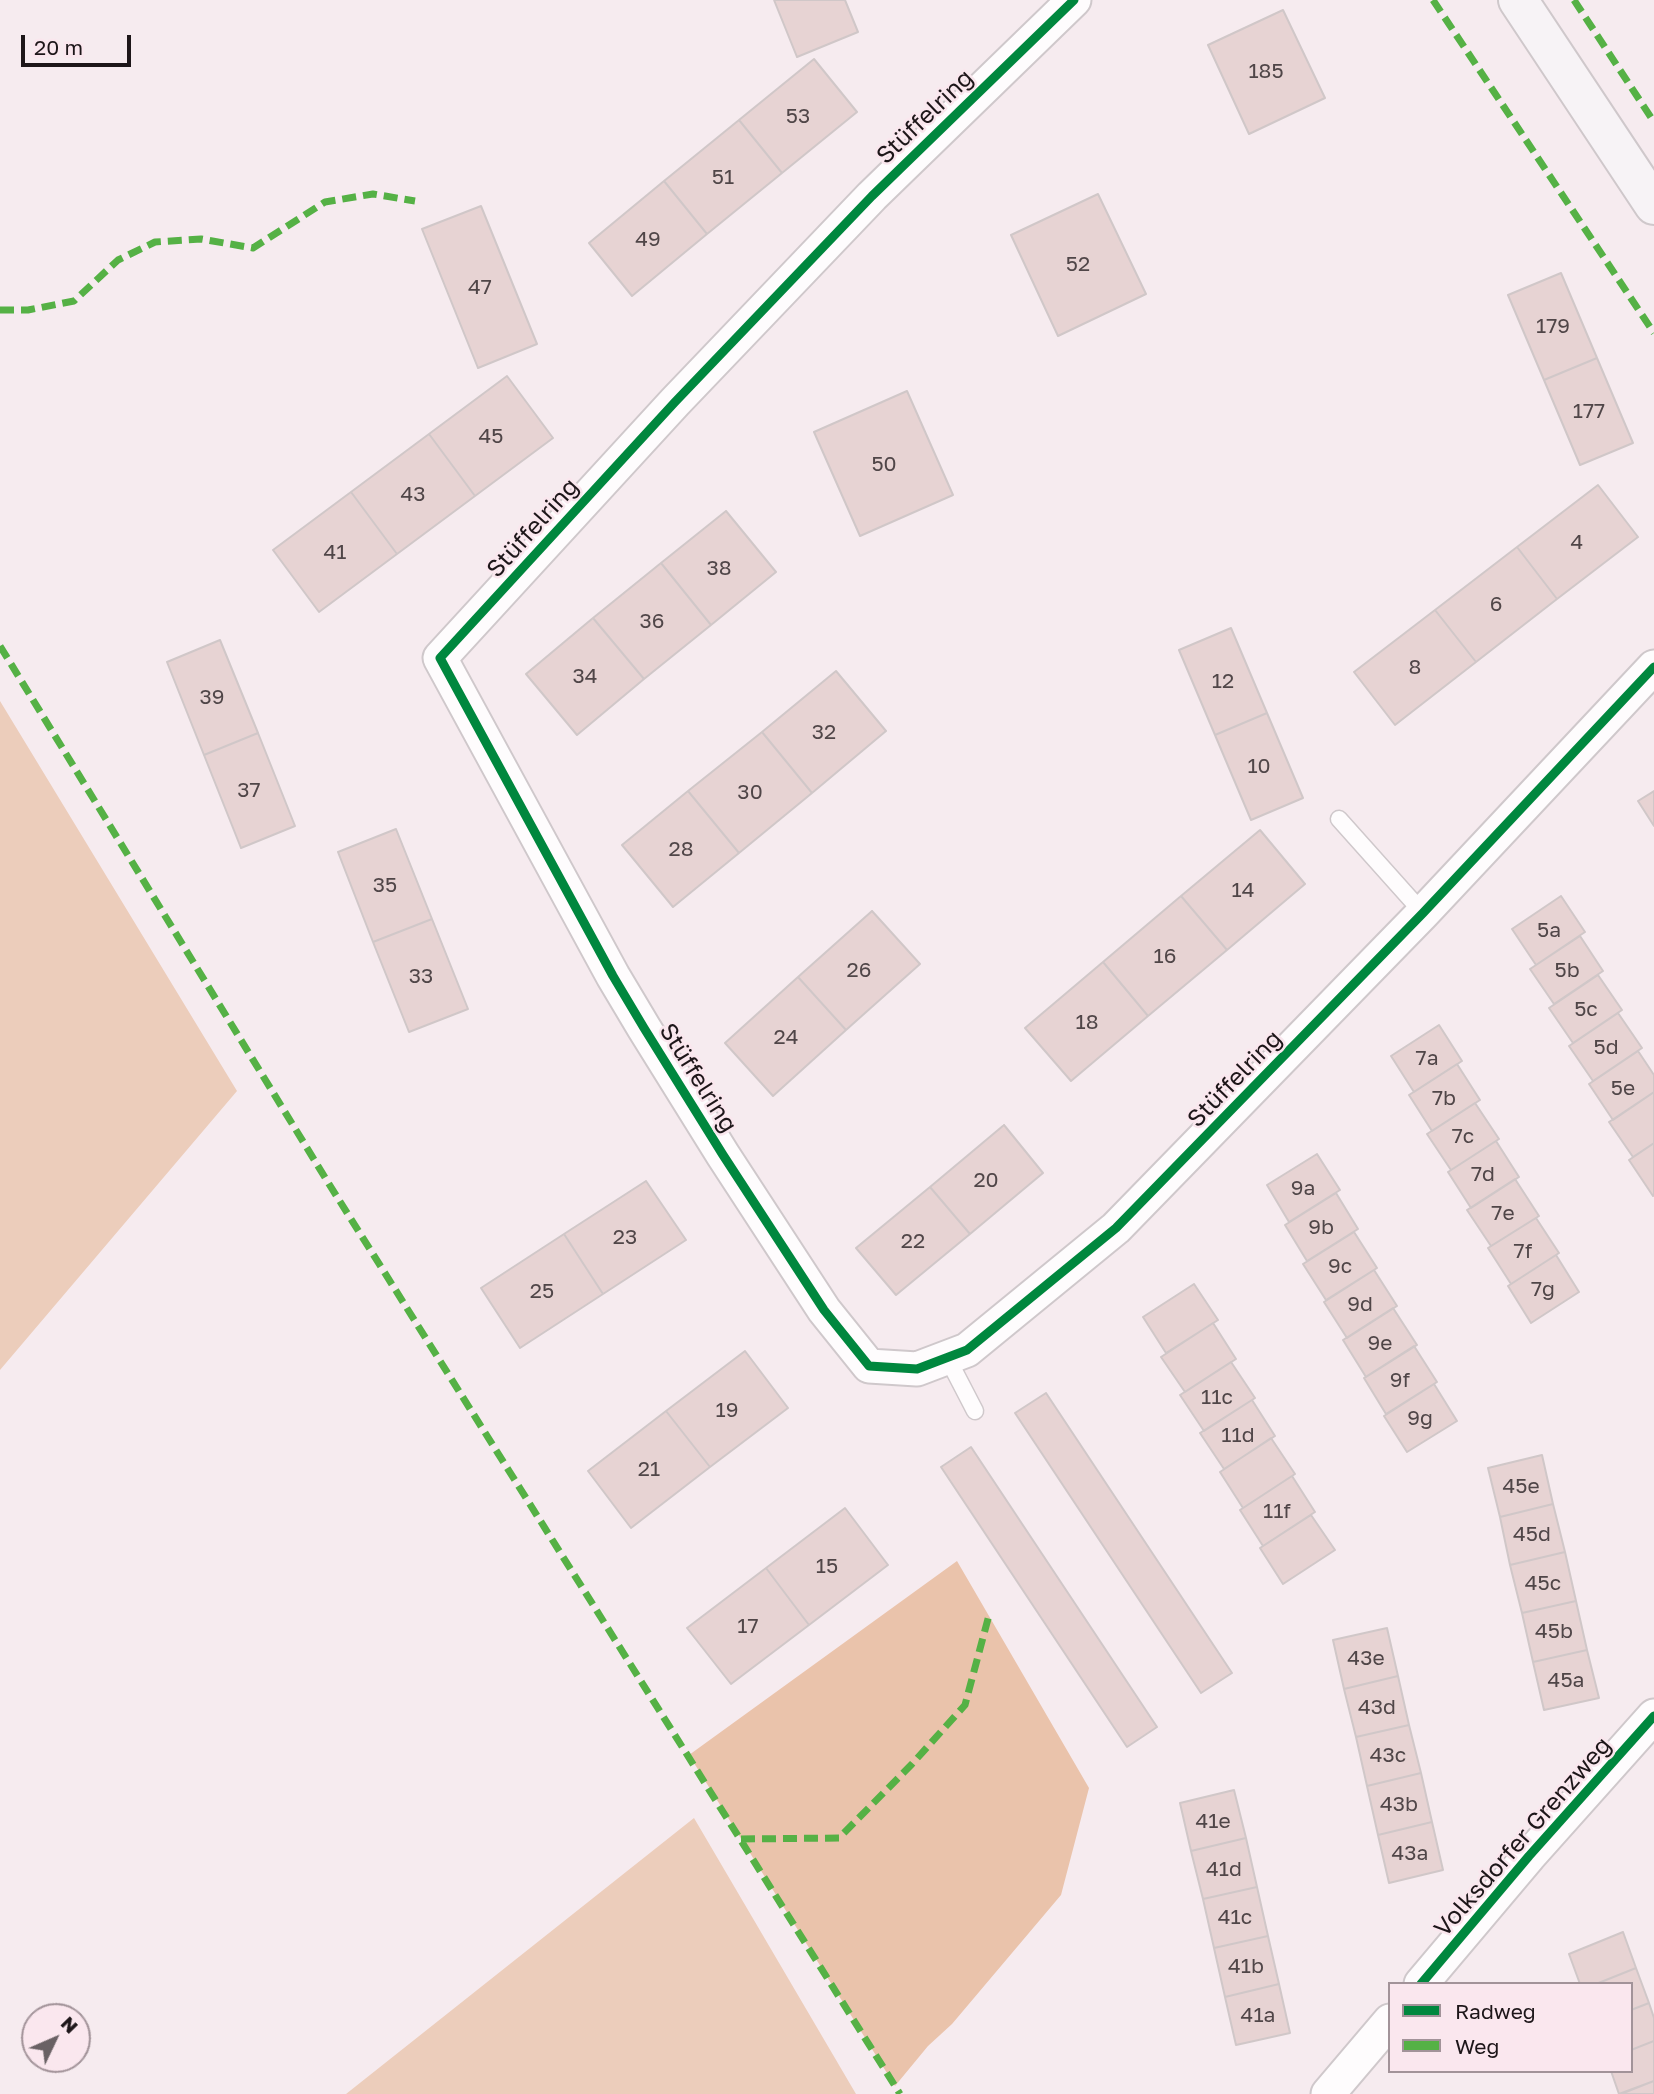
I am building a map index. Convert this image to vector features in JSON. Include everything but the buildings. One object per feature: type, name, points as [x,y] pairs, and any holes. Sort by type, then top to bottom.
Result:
[{"type":"main road","points":[[1518,0],[1654,205]]},
{"type":"street","name":"Stüffelring","points":[[1074,0],[872,196],[674,402],[440,658],[620,986],[723,1155],[824,1310],[869,1366],[916,1368],[967,1350],[1116,1227],[1423,913],[1654,667]]},
{"type":"street","name":"Volksdorfer Grenzweg","points":[[1423,1982],[1529,1856],[1654,1716]]},
{"type":"street","points":[[1328,2094],[1388,2023]]},
{"type":"lane","points":[[1339,820],[1423,913]]},
{"type":"lane","points":[[947,1357],[975,1410]]},
{"type":"shaded area","points":[[0,701],[237,1091],[0,1370]]},
{"type":"shaded area","points":[[957,1561],[1089,1788],[1061,1895],[952,2024],[928,2046],[895,2086],[689,1755]]},
{"type":"shaded area","points":[[694,1818],[856,2094],[346,2094]]},
{"type":"marked path","points":[[1433,0],[1654,333]]},
{"type":"marked path","points":[[1574,0],[1654,122]]},
{"type":"marked path","points":[[0,310],[28,310],[74,301],[118,260],[155,242],[201,239],[253,248],[325,202],[373,194],[415,201]]},
{"type":"marked path","points":[[0,646],[329,1184],[900,2094]]},
{"type":"marked path","points":[[741,1839],[839,1838],[912,1764],[965,1705],[989,1615]]},
{"type":"cycle path","points":[[1074,0],[872,196],[675,402],[440,658],[644,1028],[824,1310],[869,1366],[917,1369],[967,1350],[1116,1228],[1423,913],[1654,667]]},
{"type":"cycle path","points":[[1423,1982],[1529,1856],[1654,1716]]}]
